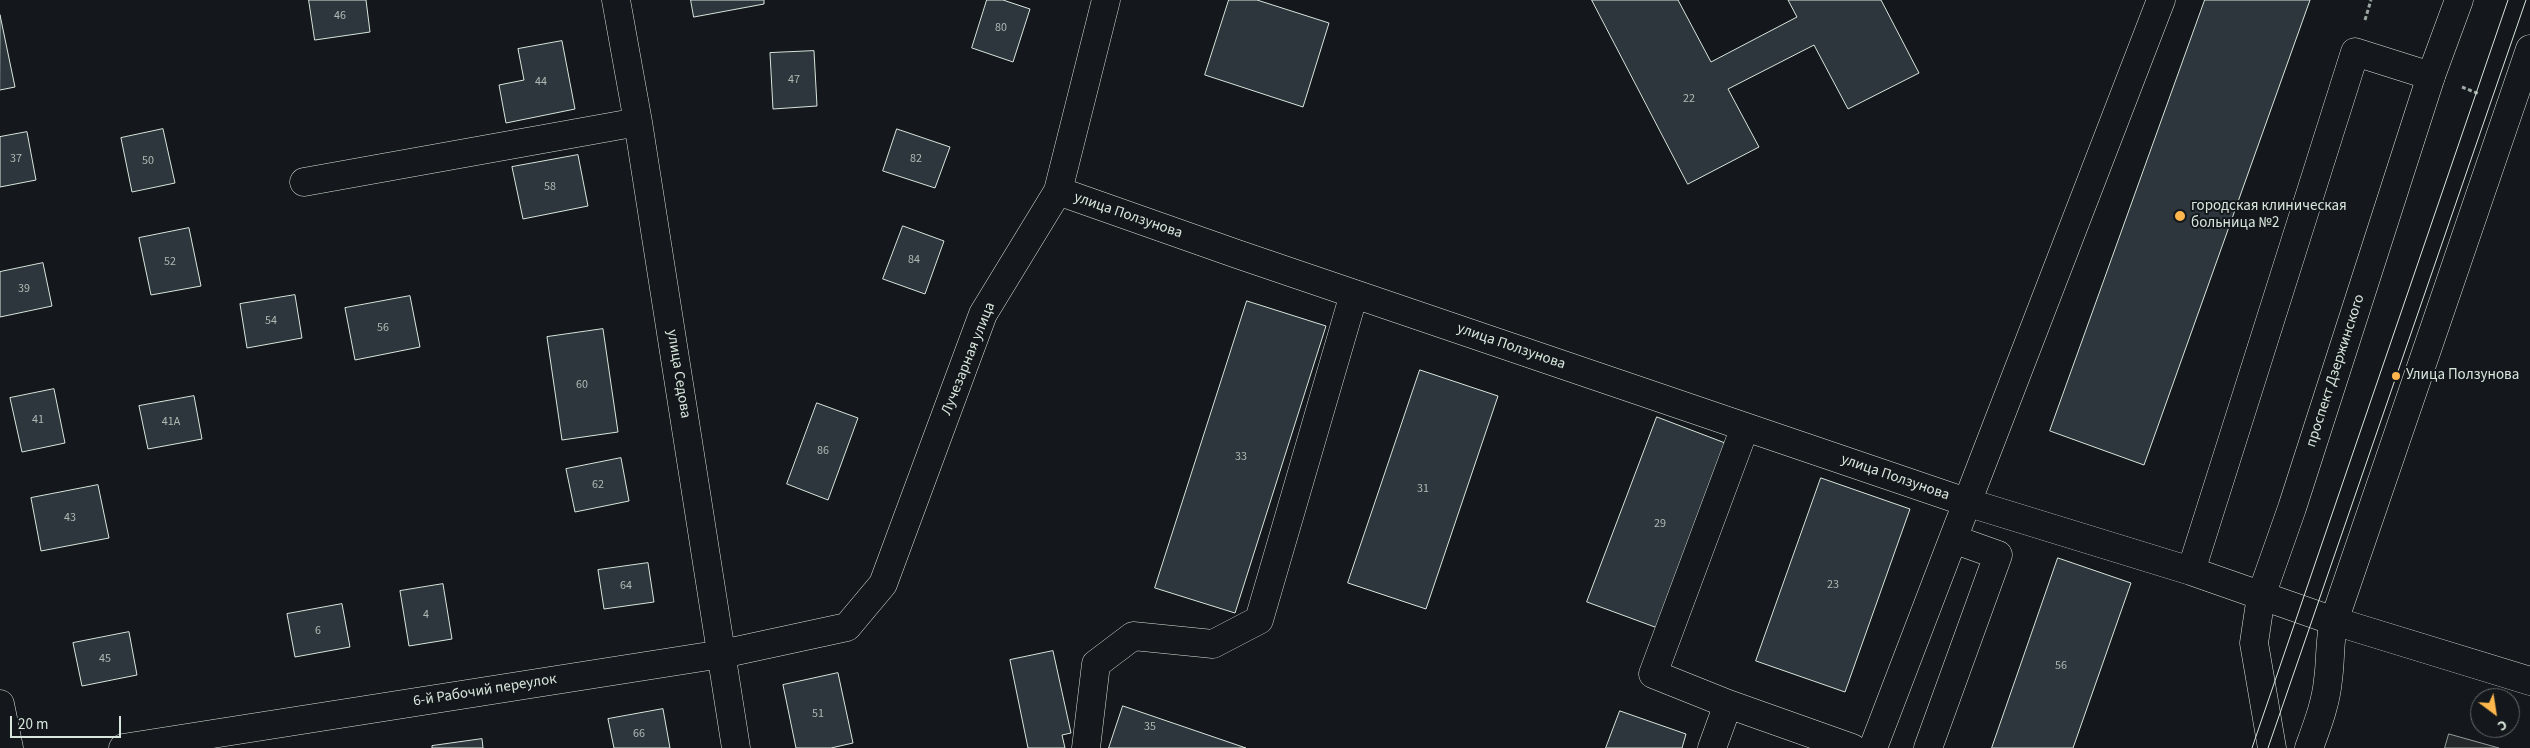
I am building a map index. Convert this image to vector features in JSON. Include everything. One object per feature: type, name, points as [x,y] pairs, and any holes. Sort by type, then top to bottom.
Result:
[{"type":"street","name":"улица Седова","points":[[616,0],[638,122],[736,748]]},
{"type":"street","name":"Лучезарная улица","points":[[847,627],[883,584],[983,314],[1058,191],[1106,0]]},
{"type":"street","points":[[1873,748],[1966,502],[2161,0]]},
{"type":"street","name":"проспект Дзержинского","points":[[2272,748],[2254,643],[2261,596],[2292,508],[2431,76],[2459,0]]},
{"type":"street","points":[[2309,748],[2325,696],[2328,679],[2329,642],[2334,621],[2530,49]]},
{"type":"street","points":[[2191,570],[2355,52],[2431,76]]},
{"type":"street","points":[[304,182],[638,122]]},
{"type":"street","name":"улица Ползунова","points":[[1058,191],[1354,294],[1966,502],[2191,570],[2334,621],[2530,682]]},
{"type":"street","points":[[1086,748],[1096,664],[1133,636],[1213,644],[1259,620],[1354,294]]},
{"type":"street","points":[[1745,427],[1653,674],[1728,704],[1852,748]]},
{"type":"street","points":[[1928,748],[1998,555],[1953,539]]},
{"type":"street","name":"6-й Рабочий переулок","points":[[123,748],[722,654],[847,627]]},
{"type":"street","points":[[0,704],[9,748]]},
{"type":"street","points":[[1712,748],[1728,704]]},
{"type":"shaded area","points":[[2449,734],[2499,748],[2445,748]]},
{"type":"building","points":[[309,0],[366,0],[370,32],[315,40]]},
{"type":"building","points":[[691,0],[764,0],[764,4],[694,17]]},
{"type":"building","points":[[987,0],[1003,0],[1030,9],[1013,62],[972,48]]},
{"type":"building","points":[[1229,0],[1257,0],[1329,23],[1303,107],[1205,75]]},
{"type":"building","points":[[1592,0],[1678,0],[1711,62],[1797,17],[1788,0],[1881,0],[1919,73],[1848,109],[1814,45],[1728,89],[1759,147],[1688,184]]},
{"type":"building","name":"городская клиническая больница №2","points":[[2205,0],[2310,0],[2144,465],[2050,431]]},
{"type":"building","points":[[0,15],[15,87],[0,90]]},
{"type":"building","points":[[562,41],[575,109],[506,123],[499,85],[524,80],[518,49]]},
{"type":"building","points":[[814,51],[817,106],[773,109],[770,53]]},
{"type":"building","points":[[163,129],[175,183],[132,192],[121,138]]},
{"type":"building","points":[[897,129],[950,147],[935,188],[883,171]]},
{"type":"building","points":[[27,132],[36,180],[0,187],[0,137]]},
{"type":"building","points":[[578,155],[588,206],[523,219],[512,167]]},
{"type":"building","points":[[903,226],[944,241],[925,294],[883,279]]},
{"type":"building","points":[[189,228],[201,286],[151,295],[139,238]]},
{"type":"building","points":[[43,263],[52,306],[0,317],[0,272]]},
{"type":"building","points":[[295,295],[302,338],[247,348],[240,304]]},
{"type":"building","points":[[410,296],[420,347],[355,360],[345,308]]},
{"type":"building","points":[[1247,301],[1326,326],[1235,613],[1155,588]]},
{"type":"building","points":[[603,329],[618,432],[562,440],[547,337]]},
{"type":"building","points":[[1420,370],[1498,396],[1426,609],[1348,583]]},
{"type":"building","points":[[54,389],[65,443],[22,452],[10,398]]},
{"type":"building","points":[[194,396],[202,439],[148,449],[139,406]]},
{"type":"building","points":[[817,403],[858,418],[828,500],[787,484]]},
{"type":"building","points":[[1657,417],[1733,446],[1663,630],[1587,602]]},
{"type":"building","points":[[621,458],[629,501],[575,512],[566,469]]},
{"type":"building","points":[[1821,478],[1910,509],[1845,692],[1756,661]]},
{"type":"building","points":[[98,485],[109,538],[41,551],[31,498]]},
{"type":"building","points":[[2058,558],[2131,583],[2073,748],[1992,748]]},
{"type":"building","points":[[648,563],[654,602],[604,609],[598,570]]},
{"type":"building","points":[[443,584],[452,639],[409,646],[400,591]]},
{"type":"building","points":[[342,604],[350,647],[295,657],[287,614]]},
{"type":"building","points":[[129,632],[137,675],[82,686],[73,643]]},
{"type":"building","points":[[1053,651],[1071,733],[1062,735],[1065,748],[1028,748],[1010,660]]},
{"type":"building","points":[[838,673],[853,743],[831,748],[796,748],[783,685]]},
{"type":"building","points":[[1123,706],[1246,748],[1109,748]]},
{"type":"building","points":[[663,709],[670,748],[614,748],[608,719]]},
{"type":"building","points":[[1620,711],[1686,734],[1682,748],[1606,748]]},
{"type":"building","points":[[482,739],[483,748],[432,748],[432,746]]},
{"type":"tram line","points":[[2252,748],[2508,0]]},
{"type":"tram line","points":[[2268,748],[2526,0]]},
{"type":"place","name":"городская клиническая больница №2","points":[[2180,216]]},
{"type":"place","name":"Улица Ползунова","points":[[2396,376]]}]
